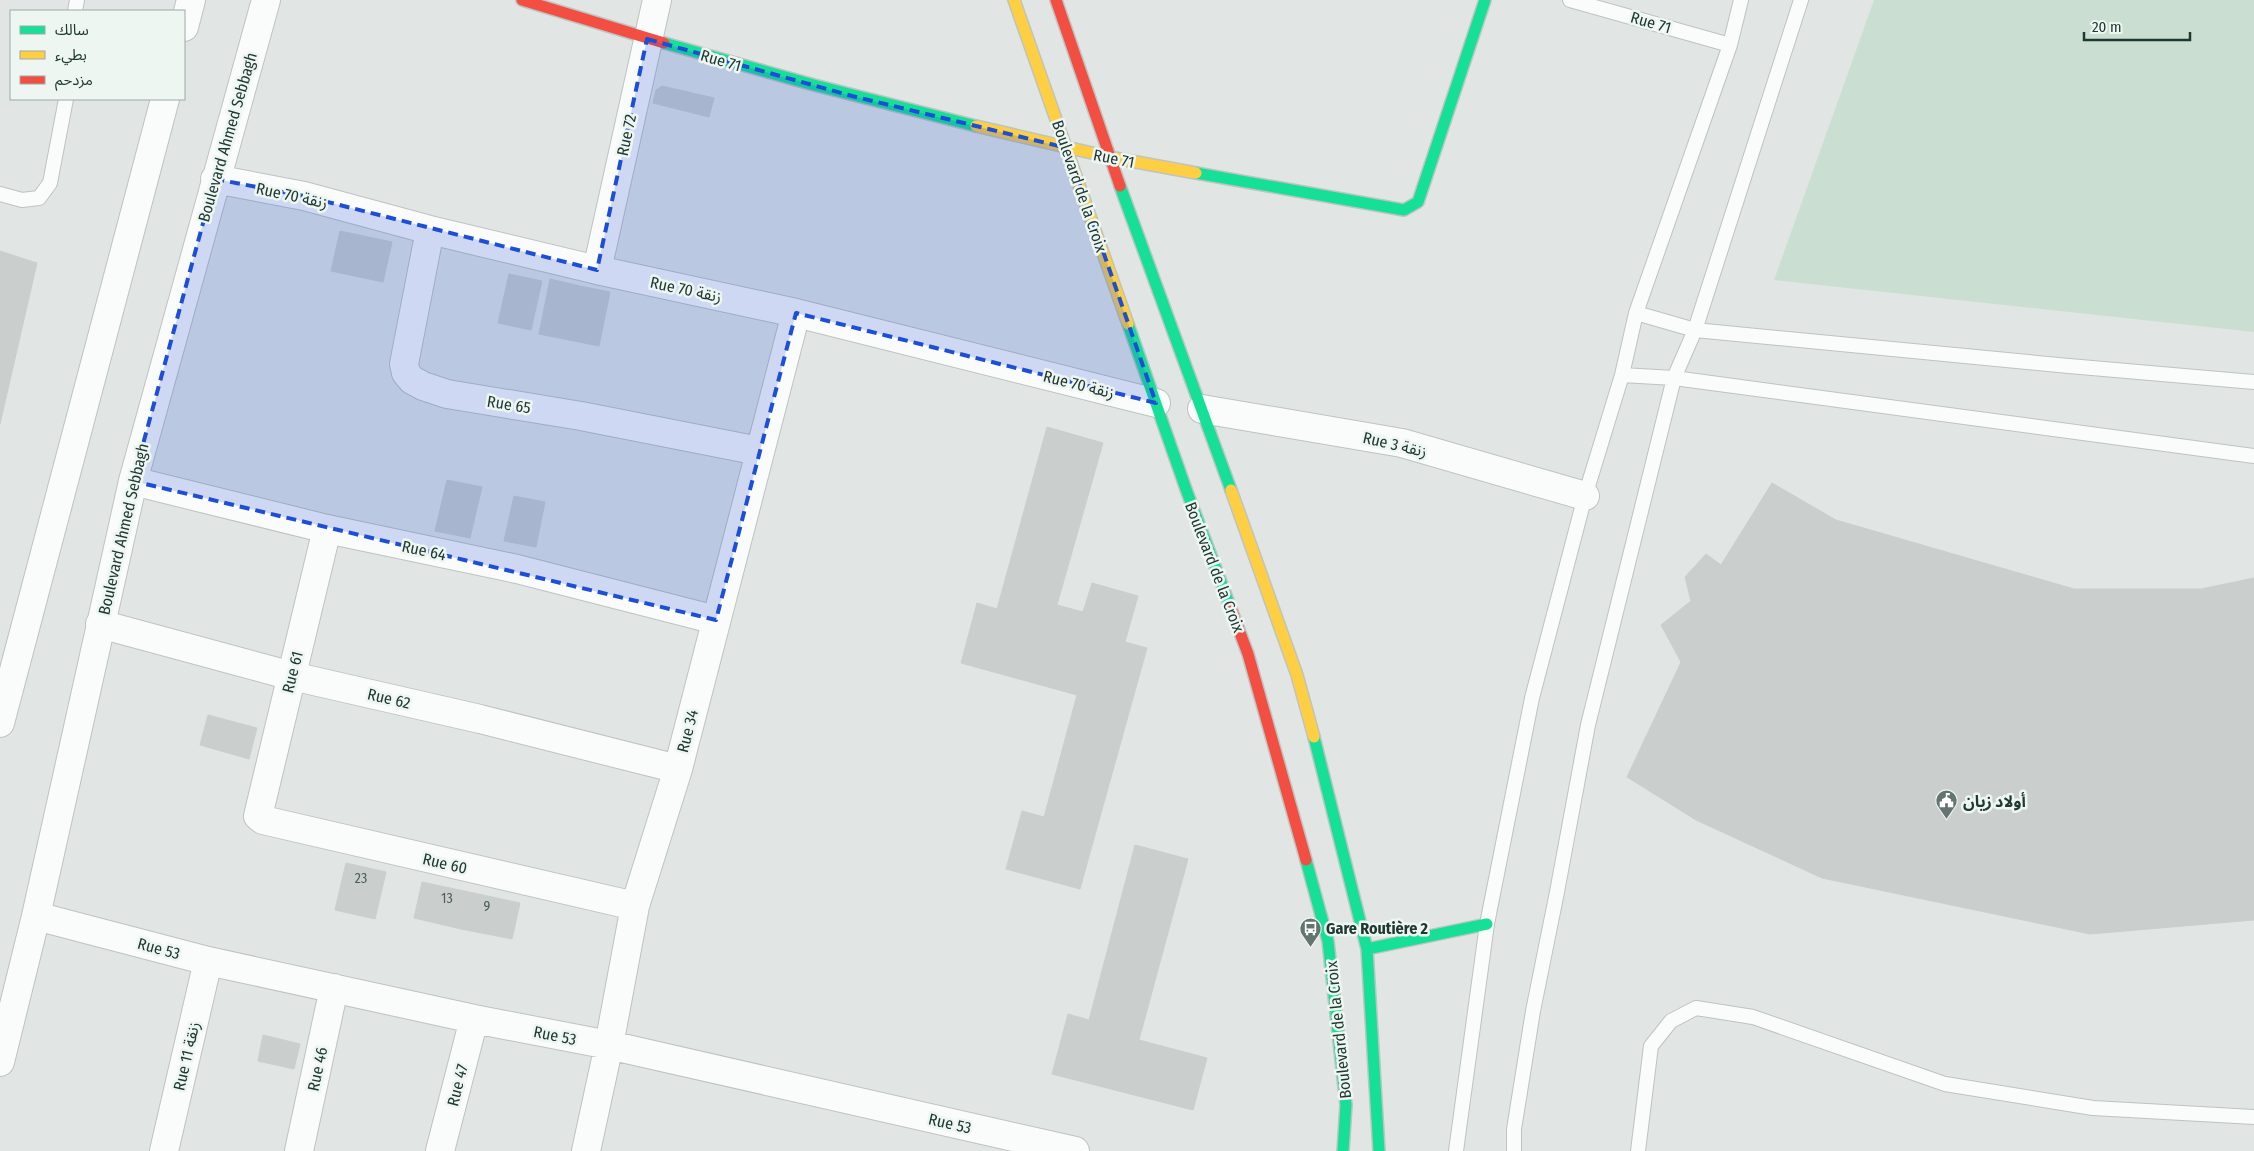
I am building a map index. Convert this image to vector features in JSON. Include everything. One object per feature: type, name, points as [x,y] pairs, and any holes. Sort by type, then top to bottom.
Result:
[{"type":"street","points":[[185,23],[191,0]]},
{"type":"street","name":"Boulevard Ahmed Sebbagh","points":[[0,1062],[36,916],[133,481],[266,0]]},
{"type":"street","name":"Rue 71","points":[[522,0],[647,39],[852,96],[1067,148],[1404,210],[1412,207],[1422,194],[1486,0]]},
{"type":"street","name":"Rue 72","points":[[597,270],[657,0]]},
{"type":"street","name":"Boulevard de la Croix","points":[[1014,0],[1156,403],[1248,654],[1328,941],[1346,1105],[1343,1151]]},
{"type":"street","name":"Boulevard de la Croix","points":[[1056,0],[1109,157],[1297,674],[1367,949],[1379,1151]]},
{"type":"street","points":[[0,723],[165,100]]},
{"type":"street","name":"Rue 70 زنقة","points":[[215,179],[304,196],[430,230],[597,270],[796,313],[1156,403]]},
{"type":"street","name":"Rue 65","points":[[430,230],[404,364],[406,373],[412,380],[447,394],[581,416],[759,451]]},
{"type":"street","name":"Rue 34","points":[[586,1151],[609,1045],[635,906],[678,769],[796,313]]},
{"type":"street","name":"Rue 3 زنقة","points":[[1202,409],[1402,443],[1585,496]]},
{"type":"street","name":"Rue 64","points":[[133,481],[327,529],[517,569],[716,620]]},
{"type":"street","name":"Rue 61","points":[[258,816],[327,529]]},
{"type":"street","name":"Rue 62","points":[[100,624],[292,676],[480,719],[678,769]]},
{"type":"street","name":"Rue 60","points":[[258,816],[263,820],[635,906]]},
{"type":"street","name":"Rue 53","points":[[36,916],[208,961],[474,1019],[609,1045],[1074,1151]]},
{"type":"street","points":[[1367,949],[1487,924]]},
{"type":"street","name":"Rue 11 زنقة","points":[[164,1151],[208,961]]},
{"type":"street","name":"Rue 46","points":[[299,1151],[334,988]]},
{"type":"street","name":"Rue 47","points":[[440,1151],[474,1019]]},
{"type":"lane","name":"Rue 71","points":[[1570,0],[1730,45]]},
{"type":"lane","points":[[1456,1151],[1487,924],[1532,698],[1585,496],[1622,375],[1636,313],[1730,45],[1741,0]]},
{"type":"lane","points":[[1514,1151],[1514,1129],[1533,1011],[1588,725],[1674,378],[1695,330],[1801,0]]},
{"type":"lane","points":[[0,194],[22,200],[39,198],[50,183],[66,100]]},
{"type":"lane","points":[[1636,313],[1695,330],[2254,382]]},
{"type":"lane","points":[[1622,375],[1674,378],[2254,456]]},
{"type":"lane","points":[[1638,1151],[1651,1046],[1671,1021],[1696,1008],[1754,1017],[1945,1084],[2093,1108],[2254,1117]]},
{"type":"highlighted area","points":[[647,39],[852,96],[1067,148],[1156,403],[796,313],[716,620],[133,481],[215,179],[304,196],[597,270]]},
{"type":"green space","points":[[1874,0],[2254,0],[2254,332],[1774,280]]},
{"type":"building","points":[[662,86],[714,98],[709,117],[653,103],[656,90]]},
{"type":"building","points":[[340,231],[392,242],[383,282],[331,271]]},
{"type":"building","points":[[0,251],[37,263],[0,424]]},
{"type":"building","points":[[509,274],[542,281],[531,330],[498,323]]},
{"type":"building","points":[[550,279],[580,286],[569,340],[539,334]]},
{"type":"building","points":[[580,286],[610,292],[599,346],[569,340]]},
{"type":"building","points":[[1047,427],[1103,443],[1057,605],[1083,612],[1092,583],[1138,596],[1125,642],[1147,648],[1080,889],[1006,869],[1022,811],[1044,817],[1077,695],[961,663],[977,603],[997,609]]},
{"type":"building","points":[[447,480],[482,487],[470,538],[435,531]]},
{"type":"building","points":[[1772,483],[1836,520],[2074,589],[2201,589],[2254,578],[2254,920],[2090,934],[1822,878],[1696,820],[1627,777],[1681,662],[1661,625],[1691,601],[1685,577],[1706,554],[1721,565]]},
{"type":"building","points":[[514,496],[545,502],[536,547],[504,541]]},
{"type":"building","points":[[208,715],[257,728],[249,759],[200,745]]},
{"type":"building","points":[[1135,845],[1188,859],[1139,1040],[1207,1058],[1193,1110],[1052,1074],[1068,1014],[1089,1020]]},
{"type":"building","points":[[346,863],[386,872],[375,919],[335,910]]},
{"type":"building","points":[[422,882],[469,892],[461,929],[414,918]]},
{"type":"building","points":[[469,892],[520,903],[512,939],[461,929]]},
{"type":"building","points":[[263,1035],[300,1044],[294,1069],[258,1061]]},
{"type":"traffic: fast","points":[[1196,173],[1404,210],[1418,202],[1485,0]]},
{"type":"traffic: fast","points":[[664,43],[814,85],[976,126]]},
{"type":"traffic: fast","points":[[1120,186],[1231,490]]},
{"type":"traffic: fast","points":[[1128,324],[1187,492],[1231,609]]},
{"type":"traffic: fast","points":[[1314,737],[1367,949],[1379,1151]]},
{"type":"traffic: fast","points":[[1306,860],[1328,941],[1346,1105],[1343,1151]]},
{"type":"traffic: fast","points":[[1367,949],[1487,924]]},
{"type":"traffic: slow","points":[[1014,0],[1128,324]]},
{"type":"traffic: slow","points":[[976,126],[1109,157],[1196,173]]},
{"type":"traffic: slow","points":[[1231,490],[1297,675],[1314,737]]},
{"type":"traffic: jam","points":[[522,0],[664,43]]},
{"type":"traffic: jam","points":[[1056,0],[1120,186]]},
{"type":"traffic: jam","points":[[1231,609],[1248,654],[1306,860]]},
{"type":"place","name":"أولاد زيان","points":[[1947,820]]},
{"type":"place","name":"Gare Routière 2","points":[[1310,947]]}]
